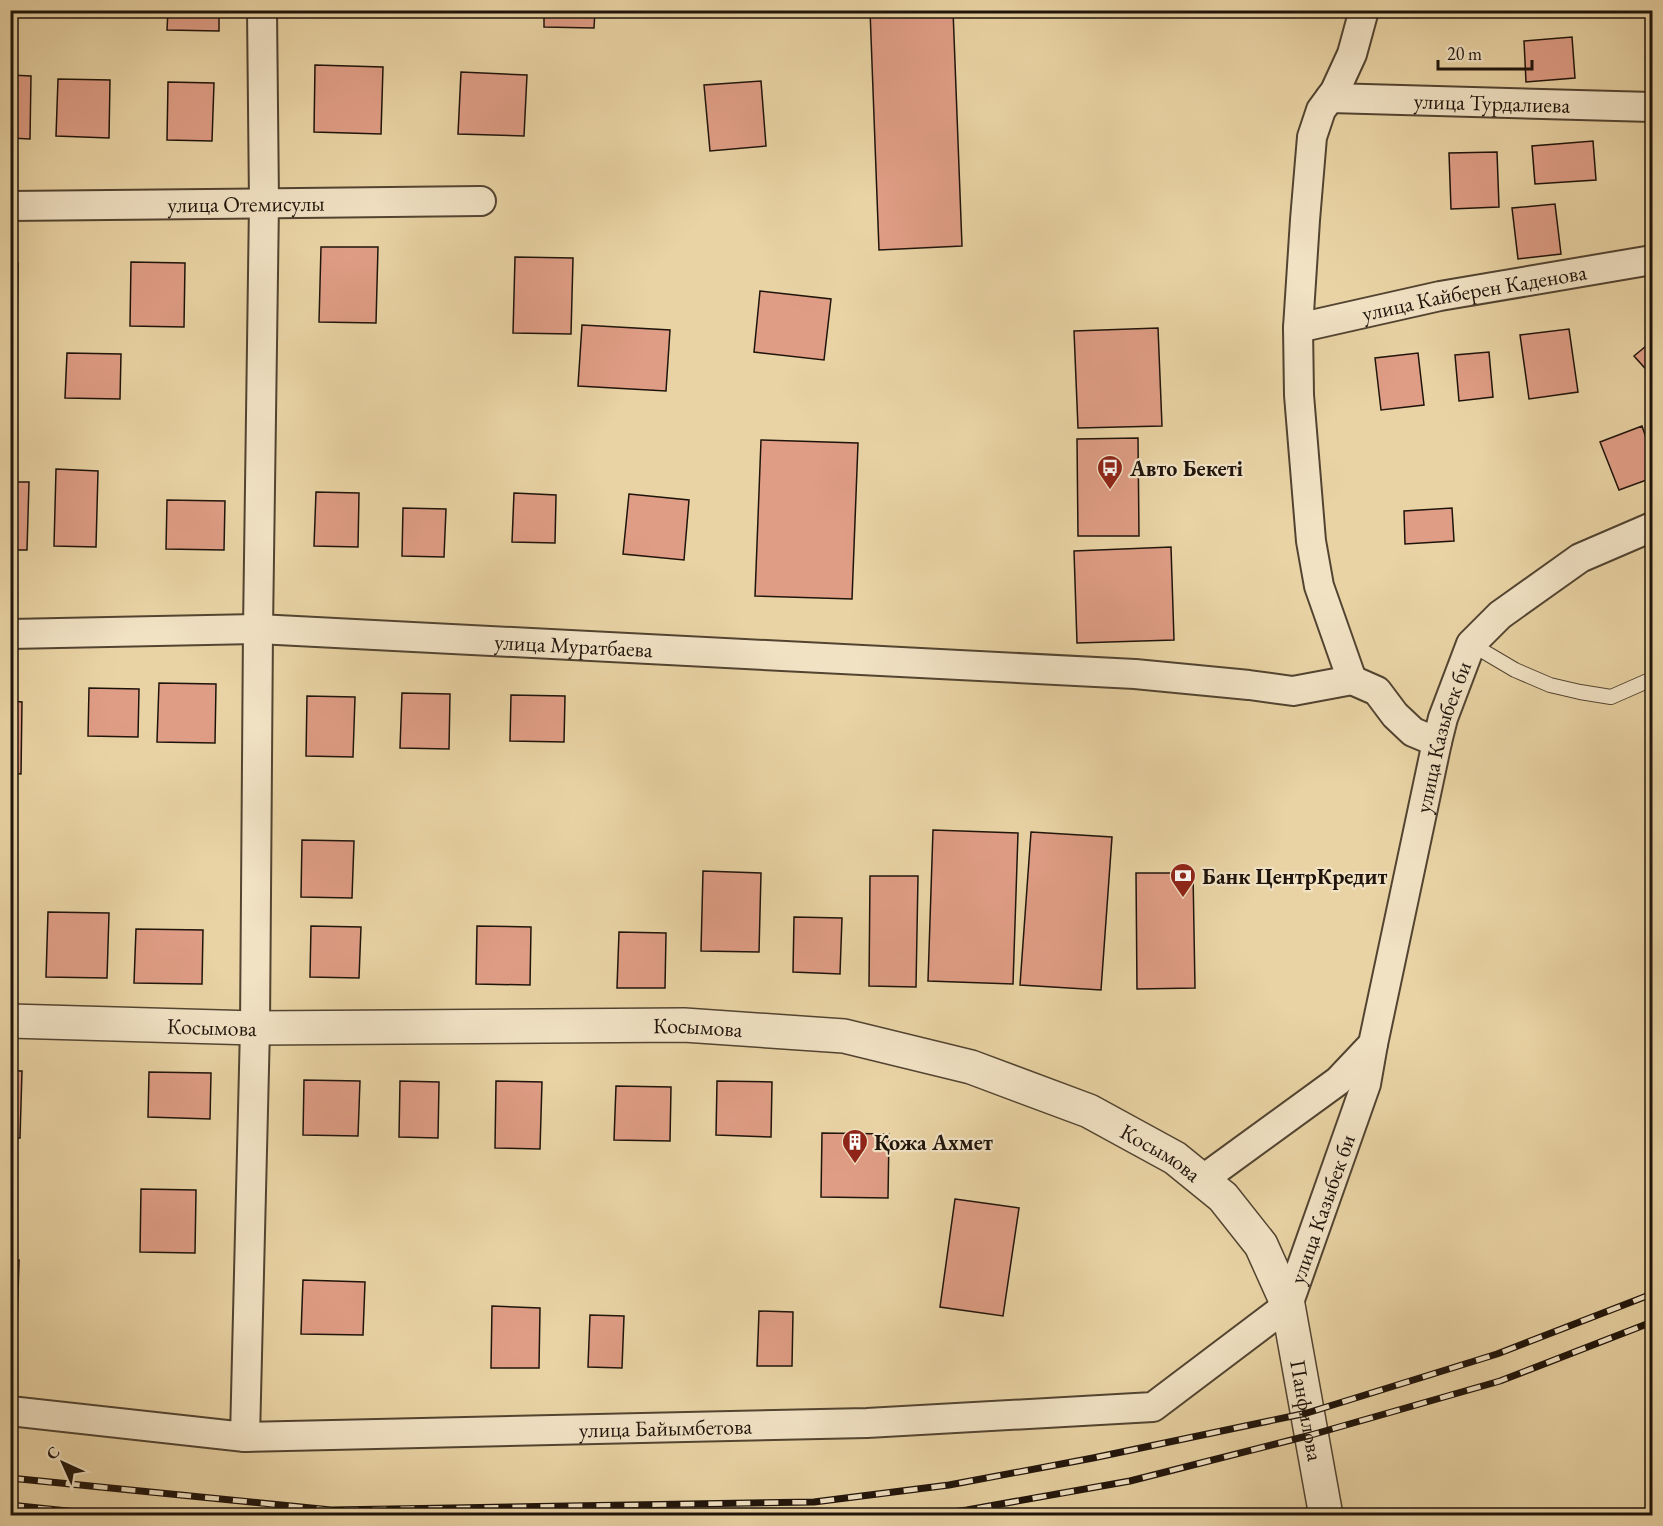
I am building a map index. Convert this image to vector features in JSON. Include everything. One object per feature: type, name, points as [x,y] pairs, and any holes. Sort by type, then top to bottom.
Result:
[{"type":"street","points":[[245,1437],[255,1028],[264,202],[262,10]]},
{"type":"street","points":[[1364,10],[1352,54],[1335,92],[1321,110],[1312,137],[1298,328],[1299,395],[1311,542],[1319,586],[1352,680],[1377,691],[1395,715],[1413,732],[1437,742]]},
{"type":"street","name":"улица Турдалиева","points":[[1330,98],[1653,107]]},
{"type":"street","name":"улица Отемисулы","points":[[10,206],[481,201]]},
{"type":"street","name":"улица Кайберен Каденова","points":[[1298,328],[1440,296],[1653,261]]},
{"type":"street","name":"улица Казыбек би","points":[[1288,1305],[1366,1084],[1437,742],[1443,717],[1471,644],[1500,615],[1580,558],[1653,527]]},
{"type":"street","name":"улица Муратбаева","points":[[10,634],[258,629],[1135,674],[1293,691],[1352,680]]},
{"type":"street","name":"Косымова","points":[[10,1021],[255,1028],[684,1025],[844,1036],[971,1067],[1089,1111],[1175,1158],[1223,1197],[1262,1245],[1288,1305]]},
{"type":"street","points":[[1202,1180],[1338,1081],[1373,1044]]},
{"type":"street","name":"улица Байымбетова","points":[[10,1411],[245,1437],[867,1423],[1154,1407],[1288,1305]]},
{"type":"street","name":"Панфилова","points":[[1288,1305],[1326,1515]]},
{"type":"lane","points":[[1471,644],[1515,670],[1550,685],[1580,692],[1611,697],[1653,678]]},
{"type":"building","points":[[168,10],[219,10],[219,31],[167,30]]},
{"type":"building","points":[[544,10],[595,10],[594,28],[544,27]]},
{"type":"building","points":[[870,10],[953,10],[962,246],[879,250]]},
{"type":"building","points":[[1572,37],[1575,78],[1526,82],[1524,41]]},
{"type":"building","points":[[315,65],[383,67],[381,134],[314,132]]},
{"type":"building","points":[[461,72],[527,75],[524,136],[458,134]]},
{"type":"building","points":[[10,75],[31,76],[30,139],[10,138]]},
{"type":"building","points":[[58,79],[110,80],[109,138],[56,136]]},
{"type":"building","points":[[761,81],[766,146],[710,151],[704,85]]},
{"type":"building","points":[[168,82],[214,83],[212,141],[167,140]]},
{"type":"building","points":[[1593,141],[1596,180],[1535,184],[1532,146]]},
{"type":"building","points":[[1497,152],[1499,207],[1451,209],[1449,153]]},
{"type":"building","points":[[1555,204],[1561,254],[1518,259],[1512,208]]},
{"type":"building","points":[[321,247],[378,247],[376,323],[319,322]]},
{"type":"building","points":[[515,257],[573,258],[571,334],[513,333]]},
{"type":"building","points":[[131,262],[185,263],[184,327],[130,326]]},
{"type":"building","points":[[10,263],[18,263],[17,330],[10,330]]},
{"type":"building","points":[[760,291],[831,299],[824,360],[754,352]]},
{"type":"building","points":[[582,325],[670,330],[666,391],[578,386]]},
{"type":"building","points":[[1158,328],[1162,426],[1078,428],[1074,331]]},
{"type":"building","points":[[1569,329],[1578,392],[1529,399],[1520,335]]},
{"type":"building","points":[[1652,341],[1652,376],[1634,356]]},
{"type":"building","points":[[1489,352],[1493,397],[1459,401],[1455,355]]},
{"type":"building","points":[[67,353],[121,354],[120,399],[65,398]]},
{"type":"building","points":[[1418,353],[1424,405],[1381,410],[1375,358]]},
{"type":"building","points":[[1642,426],[1652,455],[1652,478],[1619,490],[1600,442]]},
{"type":"building","points":[[1138,438],[1139,536],[1078,536],[1077,439]]},
{"type":"building","points":[[761,440],[858,443],[852,599],[755,596]]},
{"type":"building","points":[[56,469],[98,471],[96,547],[54,546]]},
{"type":"building","points":[[10,482],[29,482],[27,550],[10,550]]},
{"type":"building","points":[[316,492],[359,493],[358,547],[314,546]]},
{"type":"building","points":[[514,493],[556,495],[555,543],[512,542]]},
{"type":"building","points":[[629,494],[689,500],[684,560],[623,554]]},
{"type":"building","points":[[167,500],[225,501],[224,550],[166,549]]},
{"type":"building","points":[[403,508],[446,509],[444,557],[402,556]]},
{"type":"building","points":[[1452,508],[1454,541],[1405,544],[1404,511]]},
{"type":"building","points":[[1171,547],[1174,640],[1077,643],[1074,551]]},
{"type":"building","points":[[159,683],[216,684],[215,743],[157,742]]},
{"type":"building","points":[[89,688],[139,689],[138,737],[88,736]]},
{"type":"building","points":[[402,693],[450,694],[449,749],[400,748]]},
{"type":"building","points":[[511,695],[565,696],[564,742],[510,741]]},
{"type":"building","points":[[307,696],[355,697],[353,757],[306,756]]},
{"type":"building","points":[[10,701],[22,702],[21,774],[10,773]]},
{"type":"building","points":[[933,830],[1018,833],[1013,984],[928,981]]},
{"type":"building","points":[[1031,832],[1112,837],[1101,990],[1020,985]]},
{"type":"building","points":[[302,840],[354,841],[352,898],[301,897]]},
{"type":"building","points":[[703,871],[761,873],[759,952],[701,951]]},
{"type":"building","points":[[1136,873],[1193,873],[1195,988],[1137,989]]},
{"type":"building","points":[[870,876],[918,876],[916,987],[869,986]]},
{"type":"building","points":[[48,912],[109,913],[107,978],[46,977]]},
{"type":"building","points":[[794,917],[842,918],[840,974],[793,972]]},
{"type":"building","points":[[311,926],[361,927],[359,978],[310,977]]},
{"type":"building","points":[[477,926],[531,927],[530,985],[476,984]]},
{"type":"building","points":[[136,929],[203,930],[202,984],[134,983]]},
{"type":"building","points":[[619,932],[666,933],[665,988],[617,988]]},
{"type":"building","points":[[10,1071],[22,1071],[20,1138],[10,1138]]},
{"type":"building","points":[[149,1072],[211,1073],[210,1119],[148,1117]]},
{"type":"building","points":[[304,1080],[360,1081],[358,1136],[303,1135]]},
{"type":"building","points":[[400,1081],[439,1082],[438,1138],[399,1137]]},
{"type":"building","points":[[496,1081],[542,1082],[540,1149],[495,1148]]},
{"type":"building","points":[[717,1081],[772,1082],[771,1137],[716,1135]]},
{"type":"building","points":[[616,1086],[671,1087],[670,1141],[614,1140]]},
{"type":"building","name":"Қожа Ахмет","points":[[822,1133],[889,1134],[888,1198],[821,1197]]},
{"type":"building","points":[[141,1189],[196,1190],[195,1253],[140,1252]]},
{"type":"building","points":[[955,1199],[1019,1208],[1003,1316],[940,1307]]},
{"type":"building","points":[[10,1260],[19,1260],[17,1328],[10,1327]]},
{"type":"building","points":[[303,1280],[365,1282],[363,1335],[301,1334]]},
{"type":"building","points":[[492,1306],[540,1308],[539,1368],[491,1368]]},
{"type":"building","points":[[759,1311],[793,1312],[792,1366],[757,1366]]},
{"type":"building","points":[[590,1315],[624,1316],[622,1368],[588,1367]]},
{"type":"railway","points":[[10,1478],[331,1510],[814,1502],[949,1485],[1093,1458],[1307,1413],[1497,1354],[1652,1294]]},
{"type":"railway","points":[[922,1516],[1130,1481],[1311,1435],[1500,1381],[1652,1322]]},
{"type":"railway","points":[[10,1505],[116,1516]]},
{"type":"place","name":"Авто Бекетi","points":[[1110,491]]},
{"type":"place","name":"Банк ЦентрКредит","points":[[1183,899]]},
{"type":"place","name":"Қожа Ахмет","points":[[855,1165]]}]
